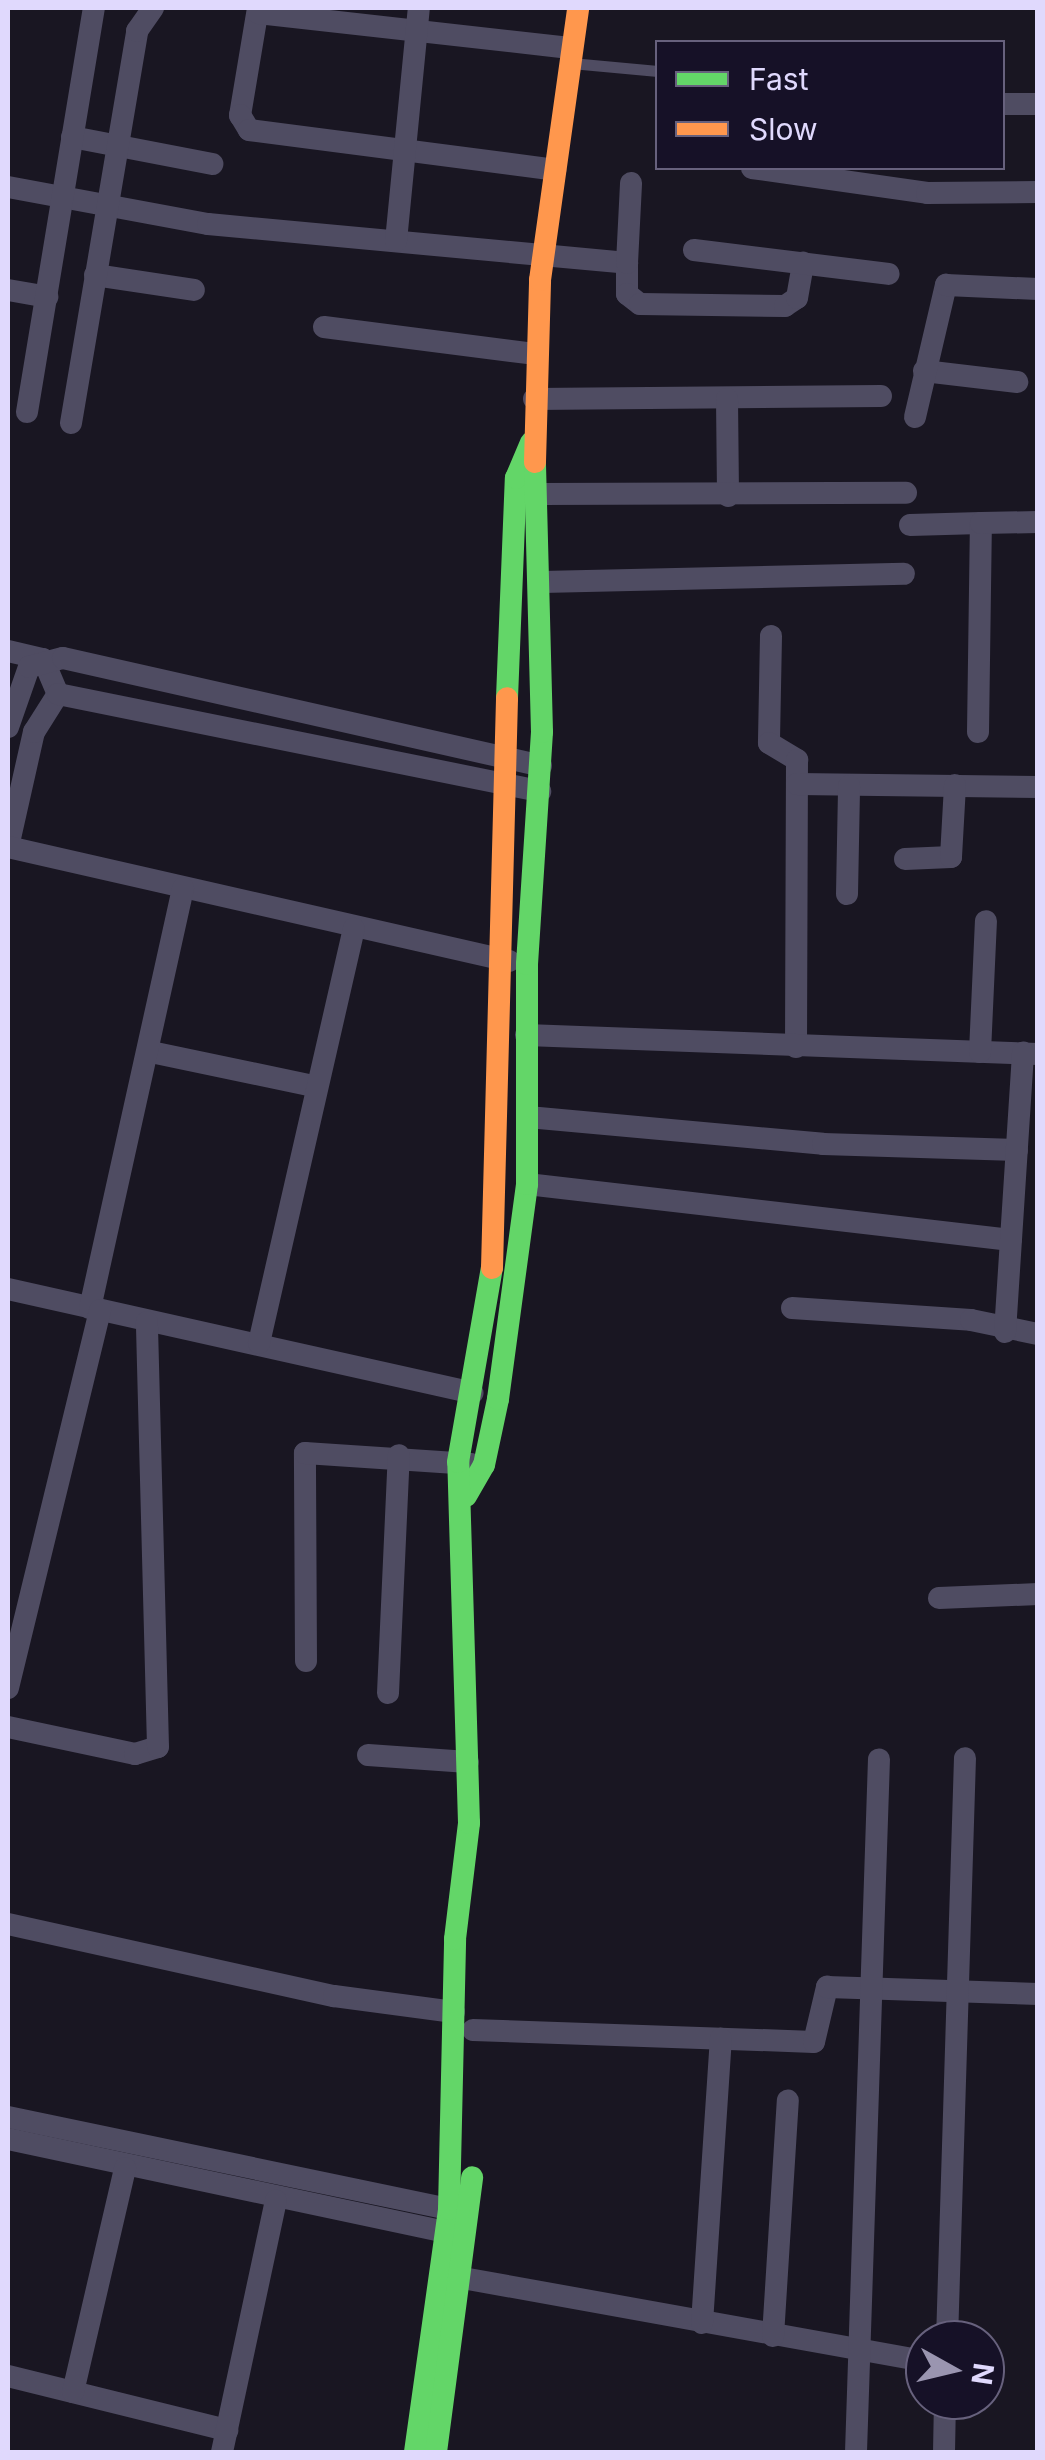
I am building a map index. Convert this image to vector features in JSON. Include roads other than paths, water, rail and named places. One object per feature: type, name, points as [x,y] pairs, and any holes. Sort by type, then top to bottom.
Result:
[{"type":"street","points":[[26,412],[94,8]]},
{"type":"street","points":[[71,423],[137,32],[153,8]]},
{"type":"street","points":[[506,1271],[497,958],[510,760],[516,478],[530,442],[543,257],[578,8]]},
{"type":"street","points":[[555,170],[242,125],[258,10],[418,18],[571,56]]},
{"type":"street","points":[[396,241],[418,18]]},
{"type":"street","points":[[1005,104],[1038,104]]},
{"type":"street","points":[[72,136],[212,164]]},
{"type":"street","points":[[766,170],[927,193],[1038,192]]},
{"type":"street","points":[[631,183],[628,263],[633,302],[786,306],[797,298],[802,263]]},
{"type":"street","points":[[8,188],[106,208],[628,263]]},
{"type":"street","points":[[694,250],[889,274]]},
{"type":"street","points":[[95,274],[194,290]]},
{"type":"street","points":[[915,417],[946,285],[1038,289]]},
{"type":"street","points":[[8,290],[47,297]]},
{"type":"street","points":[[324,327],[536,354]]},
{"type":"street","points":[[924,371],[1017,382]]},
{"type":"street","points":[[534,399],[882,396]]},
{"type":"street","points":[[727,399],[728,496]]},
{"type":"street","points":[[466,1496],[484,1466],[498,1323],[526,1184],[527,964],[541,766],[542,582],[541,494],[530,442]]},
{"type":"street","points":[[541,494],[906,493]]},
{"type":"street","points":[[910,525],[1038,522]]},
{"type":"street","points":[[978,732],[981,524]]},
{"type":"street","points":[[542,582],[904,574]]},
{"type":"street","points":[[771,636],[768,743],[796,756],[796,1047]]},
{"type":"street","points":[[8,651],[541,766]]},
{"type":"street","points":[[43,658],[58,694]]},
{"type":"street","points":[[8,726],[30,667],[43,658]]},
{"type":"street","points":[[58,694],[540,790]]},
{"type":"street","points":[[58,694],[34,732],[8,847],[354,929],[527,964]]},
{"type":"street","points":[[796,784],[1038,788]]},
{"type":"street","points":[[905,859],[950,857],[955,785]]},
{"type":"street","points":[[848,894],[849,786]]},
{"type":"street","points":[[8,1688],[95,1309],[182,888]]},
{"type":"street","points":[[980,1052],[986,921]]},
{"type":"street","points":[[259,1343],[314,1086],[354,929]]},
{"type":"street","points":[[526,1035],[1030,1054],[1017,1150],[1005,1332]]},
{"type":"street","points":[[150,1052],[314,1086]]},
{"type":"street","points":[[528,1117],[823,1144],[1017,1150]]},
{"type":"street","points":[[526,1184],[1011,1240]]},
{"type":"street","points":[[8,1288],[472,1393]]},
{"type":"street","points":[[792,1308],[971,1320],[1005,1332],[1038,1334]]},
{"type":"street","points":[[8,1727],[135,1754],[158,1747],[147,1322]]},
{"type":"street","points":[[415,2452],[440,2274],[458,2223],[473,2030],[466,1911],[466,1496],[458,1462],[472,1393],[498,1323]]},
{"type":"street","points":[[306,1661],[305,1453],[399,1455],[484,1466]]},
{"type":"street","points":[[388,1693],[399,1455]]},
{"type":"street","points":[[939,1598],[1038,1594]]},
{"type":"street","points":[[368,1756],[468,1762]]},
{"type":"street","points":[[856,2452],[863,2350],[879,1758]]},
{"type":"street","points":[[949,2320],[962,1992],[965,1758]]},
{"type":"street","points":[[436,2452],[465,2278],[458,2223],[454,2012],[466,1911]]},
{"type":"street","points":[[8,1924],[334,1996],[454,2012]]},
{"type":"street","points":[[473,2030],[814,2042],[824,1989],[1038,1994]]},
{"type":"street","points":[[702,2322],[721,2038]]},
{"type":"street","points":[[774,2336],[788,2100]]},
{"type":"street","points":[[8,2117],[458,2223]]},
{"type":"street","points":[[8,2139],[276,2200],[458,2223]]},
{"type":"street","points":[[73,2392],[125,2168]]},
{"type":"street","points":[[8,2376],[73,2392],[224,2441],[276,2200]]},
{"type":"street","points":[[440,2274],[905,2357]]},
{"type":"street","points":[[944,2420],[944,2452]]},
{"type":"lane","points":[[571,56],[655,70]]}]
